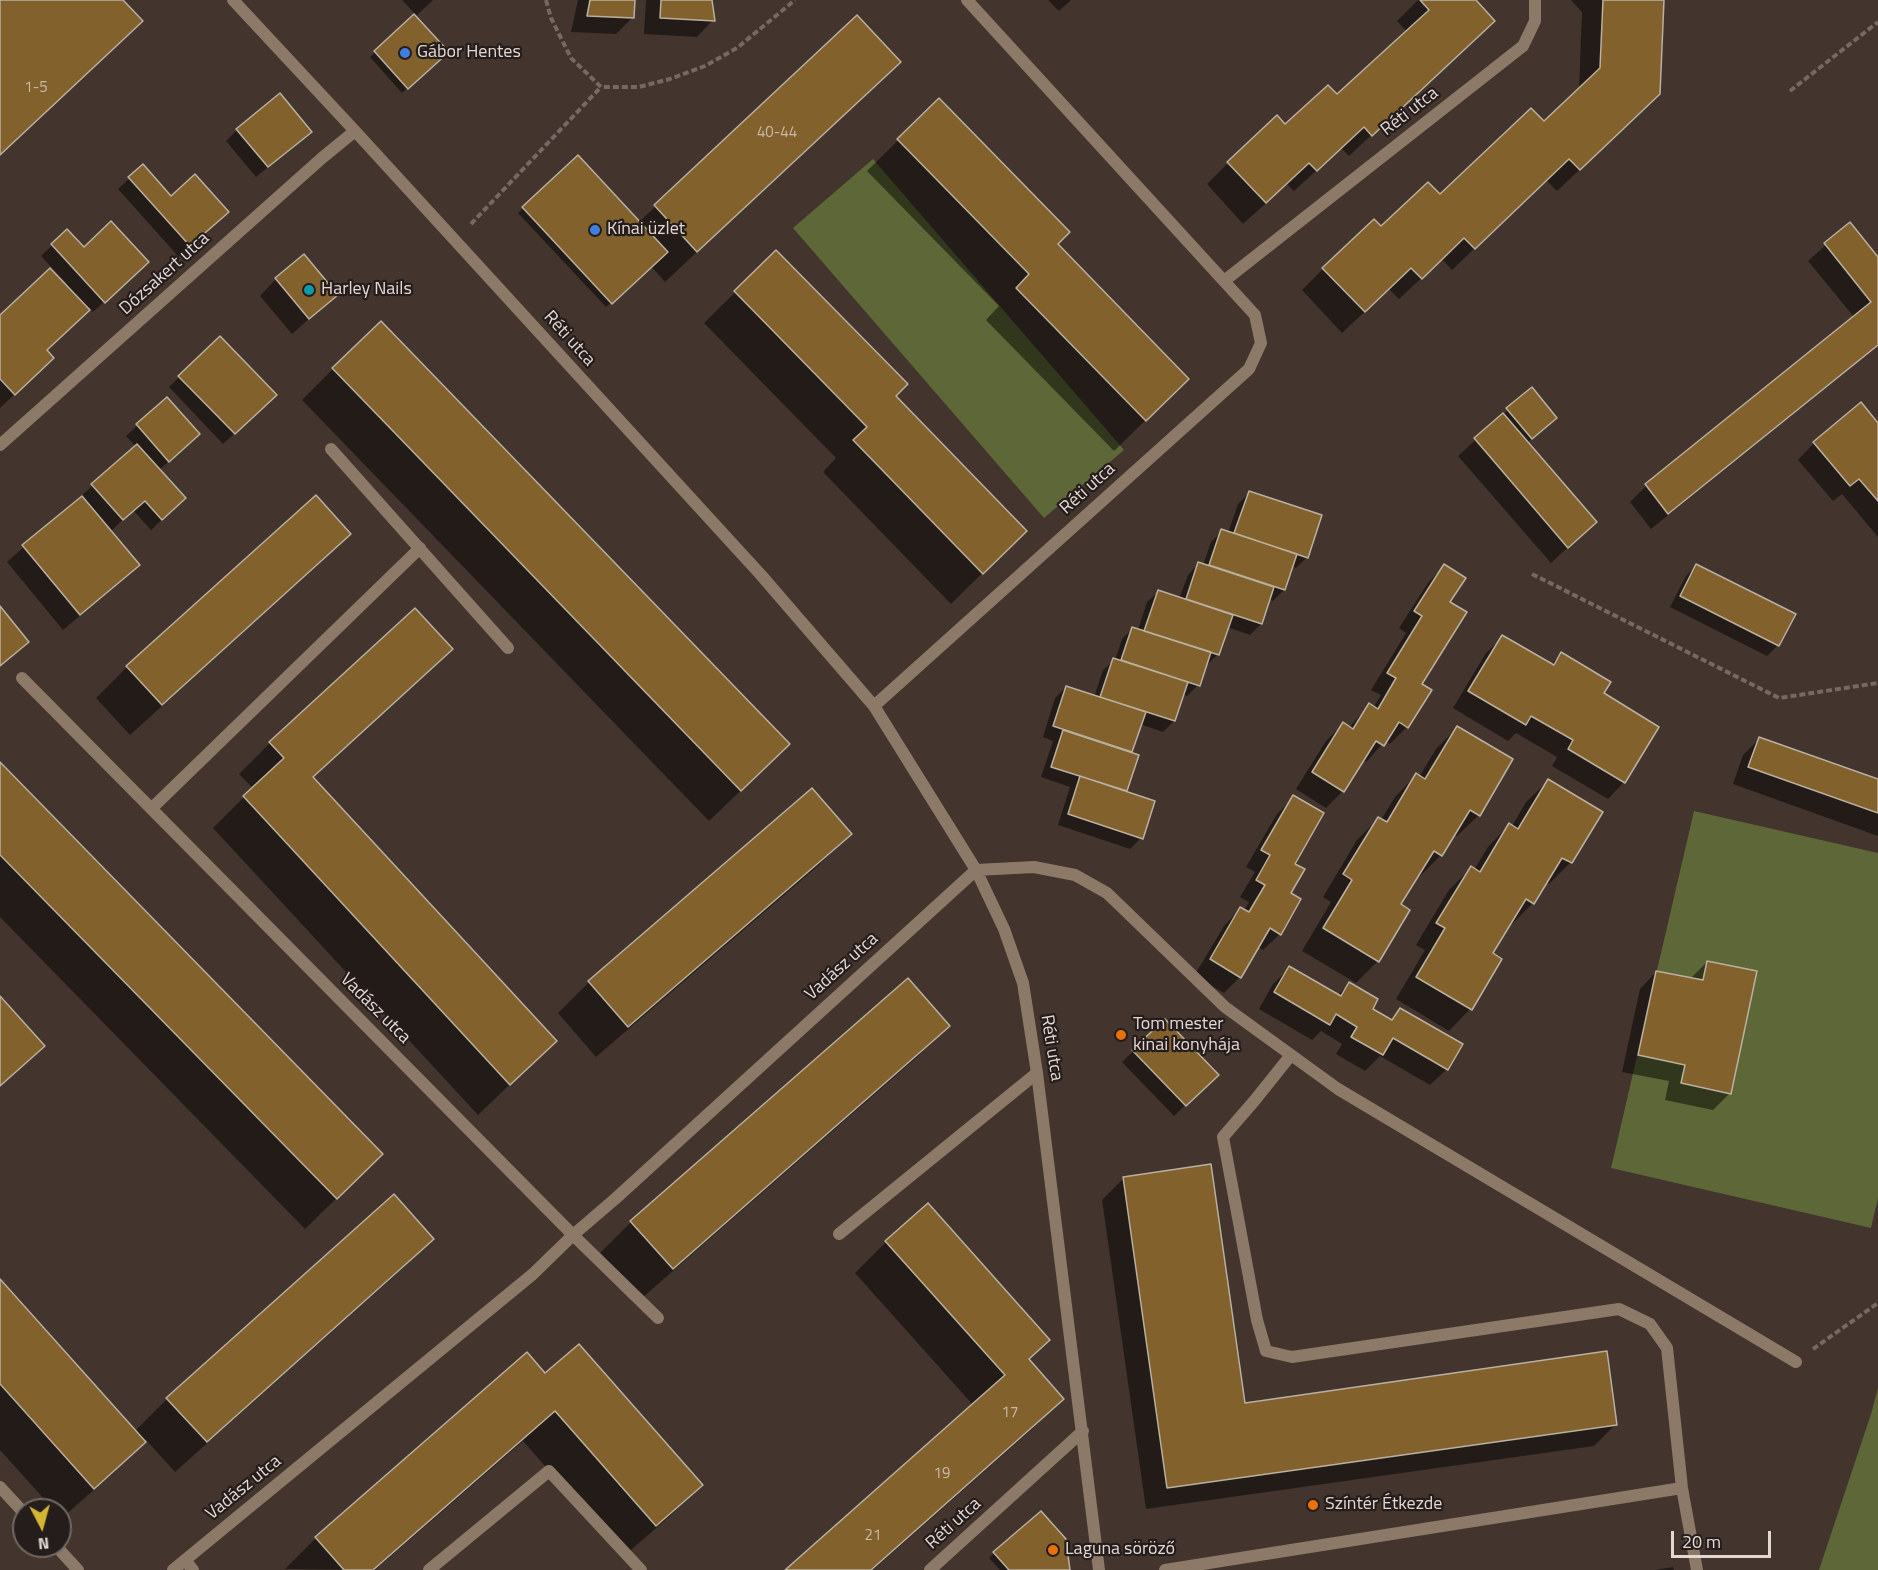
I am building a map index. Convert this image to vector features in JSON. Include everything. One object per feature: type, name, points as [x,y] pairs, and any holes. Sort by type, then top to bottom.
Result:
[{"type":"street","name":"Réti utca","points":[[233,0],[355,130],[753,566],[874,706],[975,870],[1004,929],[1023,983],[1037,1073],[1100,1570]]},
{"type":"street","name":"Réti utca","points":[[874,706],[1249,369],[1261,343],[1255,315],[967,0]]},
{"type":"street","name":"Réti utca","points":[[1224,281],[1523,46],[1535,21],[1535,0]]},
{"type":"street","name":"Dózsakert utca","points":[[0,445],[355,130]]},
{"type":"street","points":[[331,449],[508,648]]},
{"type":"street","points":[[152,808],[420,548]]},
{"type":"street","name":"Vadász utca","points":[[22,678],[573,1235]]},
{"type":"street","points":[[975,870],[1034,867],[1075,875],[1107,893],[1225,1007],[1338,1089],[1796,1362]]},
{"type":"street","name":"Vadász utca","points":[[173,1570],[533,1274],[573,1235],[975,870]]},
{"type":"street","points":[[1291,1055],[1223,1137],[1257,1320],[1266,1351],[1292,1358],[1619,1309],[1650,1324],[1667,1348],[1682,1488],[1697,1570]]},
{"type":"street","points":[[839,1234],[1037,1073]]},
{"type":"street","points":[[573,1235],[658,1318]]},
{"type":"street","name":"Réti utca","points":[[930,1570],[1083,1431]]},
{"type":"street","points":[[429,1570],[549,1471],[641,1570]]},
{"type":"street","points":[[0,1487],[12,1500]]},
{"type":"street","points":[[1165,1570],[1682,1488]]},
{"type":"street","points":[[67,1558],[78,1570]]},
{"type":"street","points":[[185,1560],[194,1570]]},
{"type":"path","points":[[546,0],[551,18],[571,58],[601,87],[639,87],[705,66],[737,48],[795,0]]},
{"type":"path","points":[[1790,91],[1878,22]]},
{"type":"path","points":[[455,241],[601,87]]},
{"type":"path","points":[[1532,574],[1779,698],[1878,683]]},
{"type":"path","points":[[1796,1362],[1878,1303]]},
{"type":"green space","points":[[873,159],[1124,450],[1044,518],[793,228]]},
{"type":"green space","points":[[1694,811],[1878,853],[1878,1198],[1871,1228],[1611,1168]]},
{"type":"green space","points":[[1878,1388],[1878,1570],[1819,1570],[1871,1414]]},
{"type":"building","points":[[0,0],[123,0],[143,21],[0,155]]},
{"type":"building","points":[[590,0],[635,0],[634,18],[587,16]]},
{"type":"building","points":[[661,0],[712,0],[715,21],[660,18]]},
{"type":"building","points":[[1420,0],[1476,0],[1495,21],[1372,136],[1364,127],[1317,171],[1309,163],[1266,203],[1227,162],[1277,115],[1285,124],[1328,85],[1337,94],[1429,10]]},
{"type":"building","points":[[1603,0],[1664,0],[1660,94],[1580,170],[1569,159],[1475,249],[1464,238],[1422,279],[1411,268],[1365,312],[1322,268],[1374,219],[1381,226],[1428,182],[1440,194],[1531,108],[1544,121],[1600,68]]},
{"type":"building","points":[[414,14],[449,52],[408,89],[374,51]]},
{"type":"building","points":[[857,15],[901,62],[697,252],[654,205]]},
{"type":"building","points":[[280,93],[312,132],[268,167],[236,129]]},
{"type":"building","points":[[939,98],[1070,232],[1058,244],[1189,379],[1146,421],[1016,288],[1029,274],[897,139]]},
{"type":"building","name":"Kínai üzlet","points":[[578,155],[668,252],[612,304],[522,207]]},
{"type":"building","points":[[143,164],[171,196],[195,174],[229,212],[190,246],[128,177]]},
{"type":"building","points":[[111,221],[149,262],[105,303],[51,244],[67,229],[84,247]]},
{"type":"building","points":[[1850,222],[1878,257],[1878,345],[1668,514],[1645,484],[1871,302],[1824,243]]},
{"type":"building","points":[[776,250],[908,384],[896,396],[1027,531],[983,574],[853,440],[867,427],[734,291]]},
{"type":"building","name":"Harley Nails","points":[[304,254],[338,295],[309,319],[275,278]]},
{"type":"building","points":[[50,268],[90,310],[47,350],[54,358],[15,395],[0,379],[0,315]]},
{"type":"building","points":[[381,321],[790,744],[741,791],[332,368]]},
{"type":"building","points":[[220,336],[277,395],[235,434],[178,376]]},
{"type":"building","points":[[1532,387],[1557,418],[1532,439],[1506,408]]},
{"type":"building","points":[[167,397],[200,434],[169,462],[136,424]]},
{"type":"building","points":[[1861,402],[1878,423],[1878,501],[1859,479],[1850,486],[1813,442]]},
{"type":"building","points":[[1503,413],[1597,522],[1568,548],[1474,438]]},
{"type":"building","points":[[137,444],[186,498],[162,520],[145,501],[123,520],[91,484]]},
{"type":"building","points":[[1249,491],[1322,515],[1308,558],[1234,533]]},
{"type":"building","points":[[316,495],[351,534],[162,705],[126,666]]},
{"type":"building","points":[[82,496],[140,565],[80,615],[22,545]]},
{"type":"building","points":[[1221,529],[1297,554],[1285,590],[1209,565]]},
{"type":"building","points":[[1198,562],[1274,587],[1262,624],[1186,599]]},
{"type":"building","points":[[1444,564],[1466,578],[1450,602],[1467,612],[1422,684],[1432,690],[1408,728],[1399,722],[1384,746],[1376,741],[1344,792],[1312,772],[1343,722],[1353,729],[1369,703],[1378,709],[1396,678],[1387,673],[1422,616],[1414,611]]},
{"type":"building","points":[[1696,564],[1796,614],[1779,646],[1680,596]]},
{"type":"building","points":[[1158,590],[1233,615],[1219,655],[1144,631]]},
{"type":"building","points":[[0,606],[29,642],[0,666]]},
{"type":"building","points":[[415,608],[453,649],[313,777],[557,1041],[510,1085],[243,796],[284,758],[269,742]]},
{"type":"building","points":[[1132,627],[1211,652],[1200,686],[1121,660]]},
{"type":"building","points":[[1502,635],[1554,665],[1561,652],[1611,682],[1604,693],[1659,727],[1625,783],[1568,749],[1573,740],[1531,716],[1526,725],[1468,691]]},
{"type":"building","points":[[1113,658],[1188,682],[1175,721],[1100,697]]},
{"type":"building","points":[[1066,686],[1146,712],[1132,752],[1053,726]]},
{"type":"building","points":[[1457,726],[1513,759],[1480,816],[1470,810],[1442,856],[1434,851],[1401,904],[1410,910],[1379,962],[1323,928],[1352,880],[1343,874],[1378,817],[1387,822],[1416,773],[1425,779]]},
{"type":"building","points":[[1063,730],[1139,755],[1127,791],[1051,767]]},
{"type":"building","points":[[1759,737],[1878,779],[1878,813],[1748,767]]},
{"type":"building","points":[[0,762],[383,1154],[337,1199],[0,855]]},
{"type":"building","points":[[1080,776],[1155,801],[1143,839],[1068,814]]},
{"type":"building","points":[[1548,779],[1603,812],[1572,863],[1562,858],[1534,904],[1526,899],[1493,953],[1502,959],[1472,1010],[1416,977],[1445,928],[1436,923],[1471,866],[1480,872],[1509,823],[1518,829]]},
{"type":"building","points":[[812,788],[852,834],[628,1027],[588,981]]},
{"type":"building","points":[[1293,795],[1324,813],[1295,864],[1305,869],[1291,893],[1301,899],[1281,935],[1270,928],[1241,978],[1210,959],[1240,907],[1249,912],[1265,885],[1256,880],[1270,855],[1261,850]]},
{"type":"building","points":[[1707,961],[1757,971],[1731,1094],[1681,1083],[1685,1065],[1638,1055],[1656,971],[1703,980]]},
{"type":"building","points":[[1289,966],[1341,996],[1349,982],[1378,999],[1373,1009],[1392,1020],[1400,1008],[1463,1044],[1448,1070],[1393,1038],[1383,1055],[1351,1037],[1357,1027],[1336,1014],[1330,1025],[1274,992]]},
{"type":"building","points":[[908,978],[950,1026],[673,1269],[630,1221]]},
{"type":"building","points":[[0,996],[45,1046],[0,1086]]},
{"type":"building","points":[[1165,1019],[1219,1075],[1186,1106],[1132,1050]]},
{"type":"building","points":[[1211,1164],[1245,1403],[1607,1351],[1617,1425],[1167,1488],[1123,1177]]},
{"type":"building","points":[[394,1194],[434,1239],[207,1442],[166,1398]]},
{"type":"building","points":[[928,1203],[1050,1340],[1029,1359],[1064,1399],[871,1570],[785,1570],[1005,1375],[885,1241]]},
{"type":"building","points":[[0,1279],[146,1442],[94,1489],[0,1384]]},
{"type":"building","points":[[579,1344],[703,1485],[656,1526],[555,1411],[373,1570],[344,1570],[315,1537],[527,1352],[545,1373]]},
{"type":"building","points":[[1041,1511],[1066,1539],[1070,1570],[1009,1570],[993,1552]]},
{"type":"place","name":"Gábor Hentes","points":[[405,53]]},
{"type":"place","name":"Kínai üzlet","points":[[595,230]]},
{"type":"place","name":"Harley Nails","points":[[309,290]]},
{"type":"place","name":"Tom mester kinai konyhája","points":[[1121,1035]]},
{"type":"place","name":"Színtér Étkezde","points":[[1313,1505]]},
{"type":"place","name":"Laguna söröző","points":[[1053,1550]]}]
